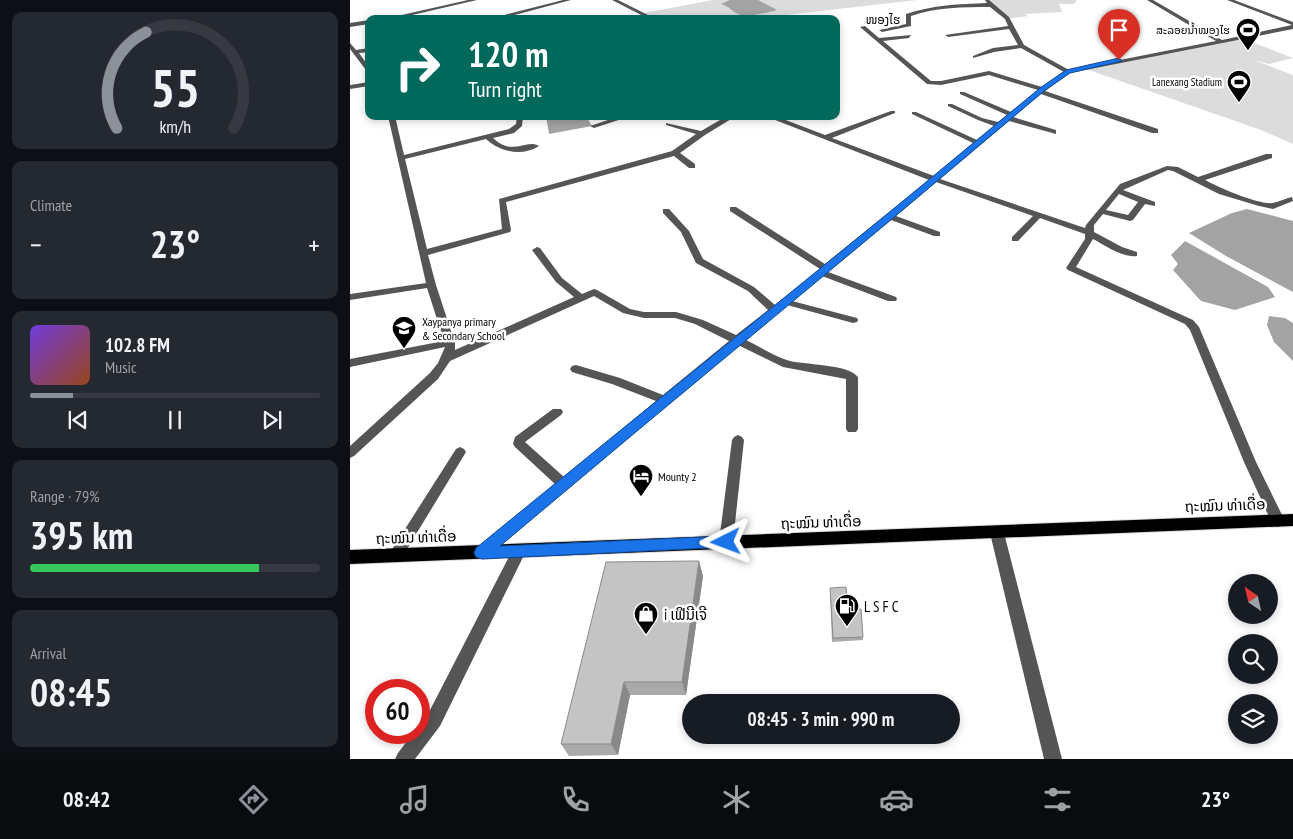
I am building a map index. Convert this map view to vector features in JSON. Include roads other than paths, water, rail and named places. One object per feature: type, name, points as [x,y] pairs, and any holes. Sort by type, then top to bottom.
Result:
[{"type":"main road","name":"ຖະໝົນ ທ່າເດື່ອ","points":[[350,557],[997,533],[1285,520]]},
{"type":"street","points":[[405,15],[475,0]]},
{"type":"street","points":[[507,15],[569,0]]},
{"type":"street","points":[[616,0],[646,15]]},
{"type":"street","points":[[986,0],[1007,18],[1022,46],[1068,72]]},
{"type":"street","points":[[1149,0],[1219,40]]},
{"type":"street","points":[[1229,0],[1293,25]]},
{"type":"street","points":[[882,30],[909,25],[908,15],[914,13],[943,7],[992,5]]},
{"type":"street","points":[[350,25],[365,23]]},
{"type":"street","points":[[482,553],[664,400],[890,217],[1041,90],[1068,72],[1293,25]]},
{"type":"street","points":[[864,27],[929,83],[941,83],[989,73],[1155,131]]},
{"type":"street","points":[[948,35],[1011,27]]},
{"type":"street","points":[[878,40],[909,36]]},
{"type":"street","points":[[975,57],[993,50],[1022,46]]},
{"type":"street","points":[[352,48],[365,50]]},
{"type":"street","points":[[352,48],[365,66]]},
{"type":"street","points":[[350,88],[365,85]]},
{"type":"street","points":[[962,93],[1010,116],[1053,132]]},
{"type":"street","points":[[950,105],[980,119],[999,125]]},
{"type":"street","points":[[827,137],[893,112]]},
{"type":"street","points":[[914,113],[978,143]]},
{"type":"street","points":[[350,453],[434,376],[447,358],[450,343],[431,285],[392,120]]},
{"type":"street","points":[[401,158],[515,129],[520,125],[520,120]]},
{"type":"street","points":[[594,126],[614,120]]},
{"type":"street","points":[[424,253],[507,230],[502,201],[675,153],[702,133],[726,120]]},
{"type":"street","points":[[779,120],[934,179],[1089,232],[1118,249],[1134,254]]},
{"type":"street","points":[[668,124],[702,133]]},
{"type":"street","points":[[488,137],[498,148],[504,150],[535,146]]},
{"type":"street","points":[[675,153],[692,166]]},
{"type":"street","points":[[1198,180],[1269,156]]},
{"type":"street","points":[[1285,520],[1250,462],[1195,330],[1189,322],[1071,268],[1089,239],[1090,226],[1117,191],[1123,186],[1167,168],[1175,169],[1222,192],[1262,204],[1274,206],[1292,199]]},
{"type":"street","points":[[1101,211],[1128,218],[1147,202],[1117,191]]},
{"type":"street","points":[[733,209],[824,271],[892,299]]},
{"type":"street","points":[[666,211],[685,231],[699,261],[751,290],[775,310]]},
{"type":"street","points":[[1015,239],[1038,215]]},
{"type":"street","points":[[890,217],[937,234]]},
{"type":"street","points":[[537,250],[559,280],[580,297]]},
{"type":"street","points":[[350,298],[431,285]]},
{"type":"street","points":[[447,358],[571,304],[580,297],[594,292],[627,311],[644,315],[683,316],[738,339],[787,364],[798,367],[840,371],[852,378],[852,429]]},
{"type":"street","points":[[786,302],[853,320]]},
{"type":"street","points":[[350,363],[450,343]]},
{"type":"street","points":[[576,369],[616,381],[664,400]]},
{"type":"street","points":[[557,412],[519,440],[519,444],[522,449],[564,484]]},
{"type":"street","points":[[726,542],[738,440]]},
{"type":"street","points":[[396,555],[460,452]]},
{"type":"street","points":[[997,533],[1053,759]]},
{"type":"street","points":[[404,759],[434,720],[519,551]]},
{"type":"place","name":"ສະລອຍນ້ຳໝອງໄຮ","points":[[1248,51]]},
{"type":"place","name":"Lanexang Stadium","points":[[1239,103]]},
{"type":"place","name":"Xaypanya primary & Secondary School","points":[[404,349]]},
{"type":"place","name":"Mounty 2","points":[[641,497]]},
{"type":"place","name":"L S F C","points":[[847,627]]},
{"type":"place","name":"i ເຟີນີເຈີ","points":[[646,635]]},
{"type":"district","name":"ໜອງໄຮ","points":[[883,19]]}]
